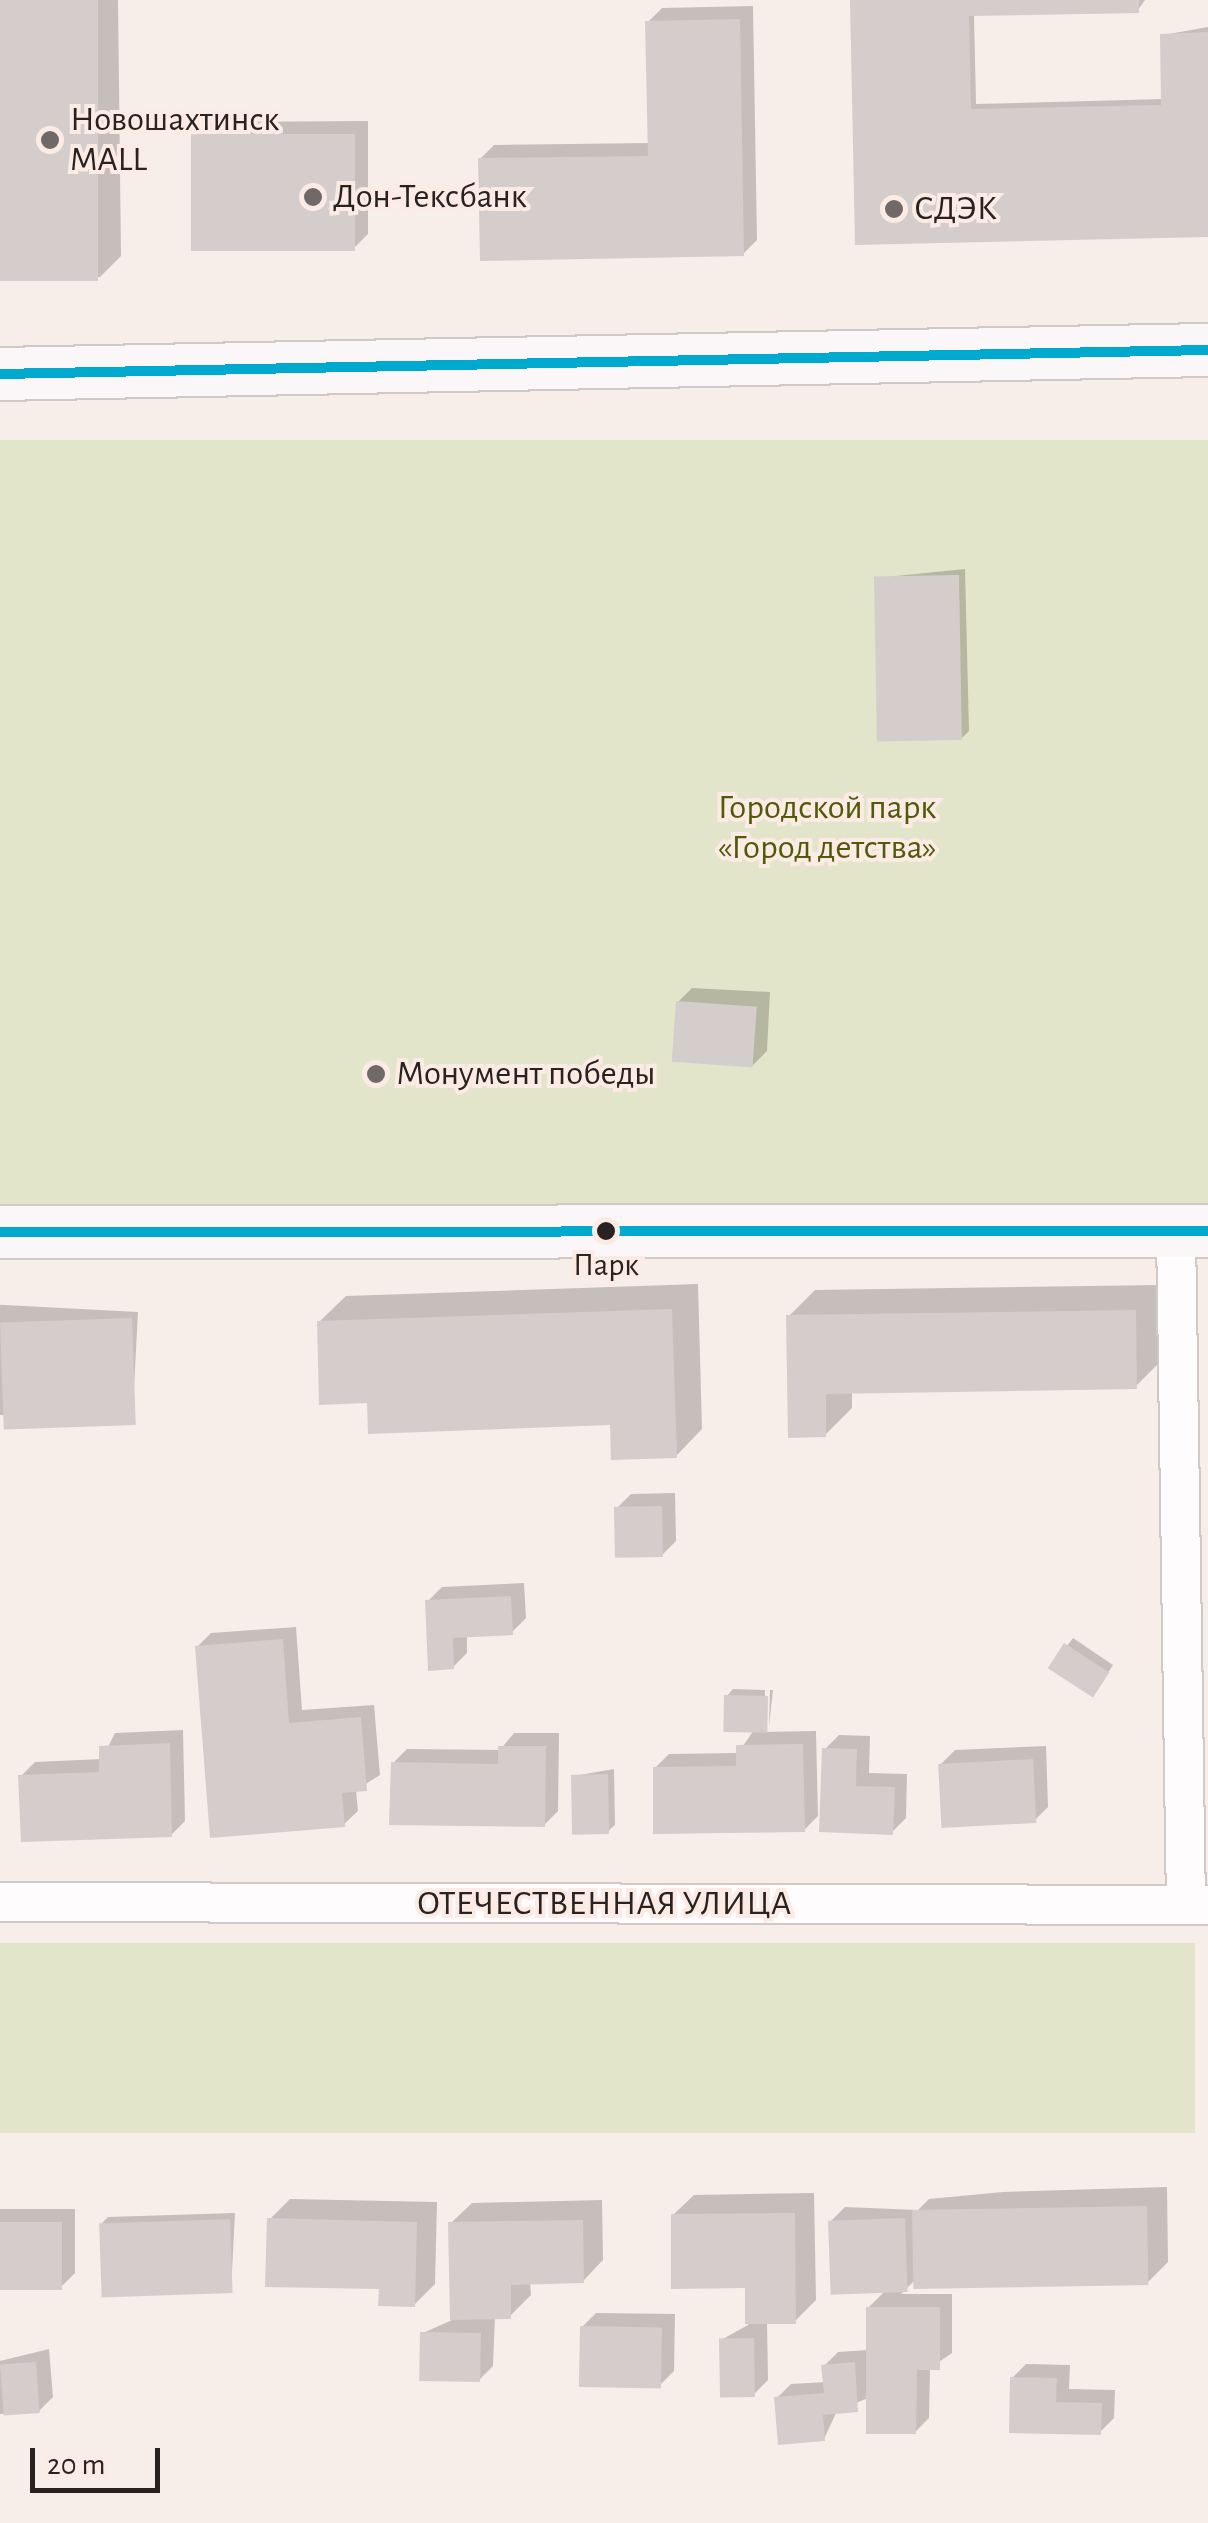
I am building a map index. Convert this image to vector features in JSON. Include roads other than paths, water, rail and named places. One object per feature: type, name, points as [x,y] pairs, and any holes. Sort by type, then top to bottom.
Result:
[{"type":"street","points":[[0,374],[1208,350]]},
{"type":"street","points":[[0,1232],[1192,1231],[1197,1905]]},
{"type":"street","name":"ОТЕЧЕСТВЕННАЯ УЛИЦА","points":[[0,1902],[1197,1905]]},
{"type":"place","name":"Новошахтинск MALL","points":[[50,140]]},
{"type":"place","name":"Дон-Тексбанк","points":[[313,197]]},
{"type":"place","name":"СДЭК","points":[[894,209]]},
{"type":"place","name":"Монумент победы","points":[[376,1074]]},
{"type":"place","name":"Парк","points":[[606,1231]]},
{"type":"park label","name":"Городской парк «Город детства»","points":[[827,828]]}]
